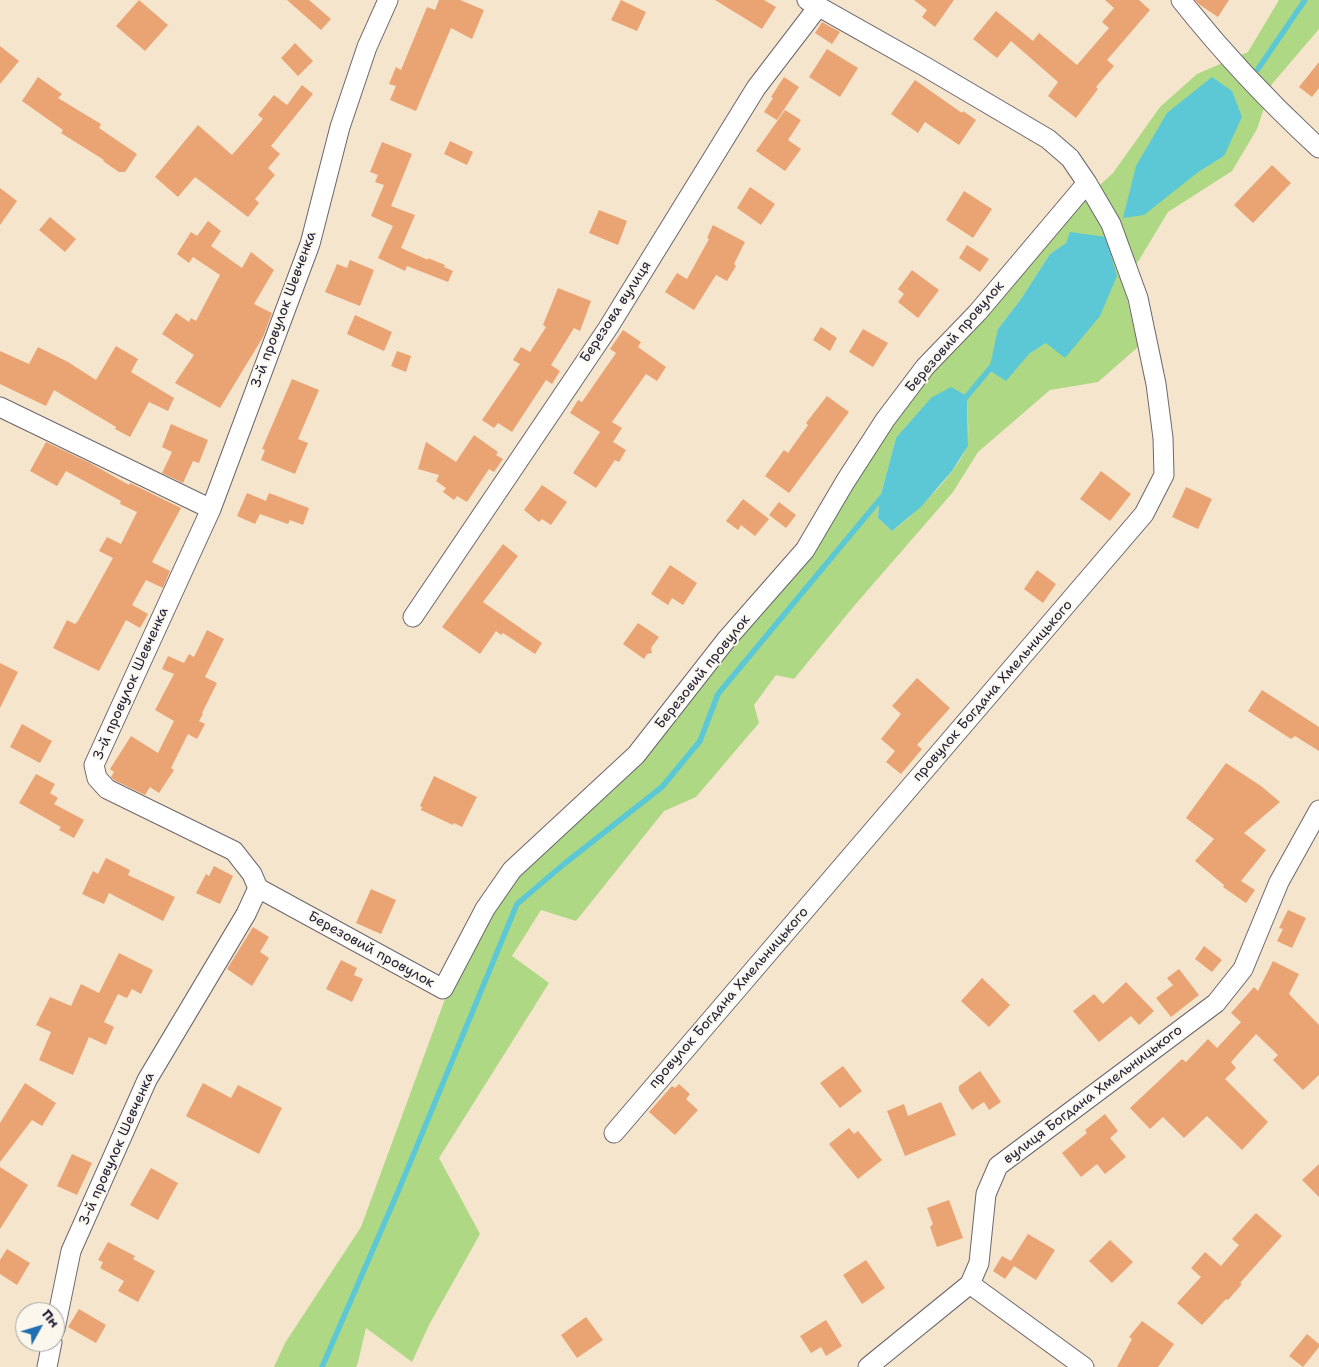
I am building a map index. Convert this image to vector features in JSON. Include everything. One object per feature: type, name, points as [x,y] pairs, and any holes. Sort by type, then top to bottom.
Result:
[{"type":"street","name":"3-й провулок Шевченка","points":[[61,1302],[71,1252],[147,1080],[246,914],[258,888],[252,874],[234,851],[107,789],[97,778],[94,765],[211,509],[310,244],[340,127],[367,47],[388,0]]},
{"type":"street","points":[[1181,0],[1216,44],[1298,129],[1319,148]]},
{"type":"street","name":"провулок Богдана Хмельницького","points":[[614,1133],[1144,514],[1164,475],[1163,438],[1156,384],[1138,298],[1111,224],[1087,182],[1070,158],[1048,139],[813,3]]},
{"type":"street","name":"Березова вулиця","points":[[413,617],[608,328],[756,88],[813,3]]},
{"type":"street","name":"Березовий провулок","points":[[258,888],[443,989],[485,909],[512,870],[636,755],[726,640],[806,550],[845,482],[886,420],[925,367],[978,312],[1087,182]]},
{"type":"street","points":[[0,407],[211,509]]},
{"type":"street","name":"вулиця Богдана Хмельницького","points":[[868,1367],[970,1284],[979,1263],[986,1194],[998,1166],[1216,1003],[1243,969],[1279,882],[1319,810]]},
{"type":"street","points":[[970,1284],[1084,1367]]},
{"type":"street","points":[[47,1367],[50,1352]]},
{"type":"green space","points":[[1279,0],[1319,0],[1319,29],[1272,84],[1257,129],[1232,171],[1168,212],[1124,285],[1138,347],[1098,382],[1050,390],[978,452],[953,492],[854,606],[794,679],[776,675],[754,705],[759,723],[696,797],[664,811],[576,921],[541,910],[512,956],[549,983],[439,1158],[480,1234],[429,1325],[412,1362],[366,1328],[356,1367],[274,1367],[285,1343],[361,1227],[448,991],[515,873],[639,759],[812,552],[890,423],[982,316],[1049,232],[1113,173],[1160,107],[1197,74],[1248,52]],"holes":[[[1212,77],[1224,156],[1197,173]],[[1067,243],[1046,343],[1029,354],[998,329],[1021,299],[1050,254]],[[967,396],[968,443],[961,458],[934,493],[902,524],[892,531],[878,518],[879,502],[896,438]]]},
{"type":"water","points":[[1212,77],[1232,91],[1242,117],[1224,156],[1197,173],[1144,215],[1123,218],[1136,166],[1167,113]]},
{"type":"water","points":[[1070,232],[1106,237],[1117,276],[1100,316],[1065,358],[1046,343],[1029,354],[1006,381],[989,370],[998,329],[1021,299],[1050,254],[1066,243]]},
{"type":"water","points":[[951,387],[967,396],[968,446],[952,471],[921,507],[892,531],[878,518],[879,502],[896,438],[931,398]]},
{"type":"building","points":[[139,0],[168,25],[145,51],[116,26]]},
{"type":"building","points":[[287,0],[309,0],[331,19],[321,30]]},
{"type":"building","points":[[439,0],[460,0],[484,10],[472,39],[451,28],[416,111],[390,100],[396,86],[389,84],[396,67],[401,70],[427,7],[435,10]]},
{"type":"building","points":[[621,0],[646,12],[637,31],[611,20]]},
{"type":"building","points":[[715,0],[764,0],[776,7],[762,29]]},
{"type":"building","points":[[914,0],[954,0],[935,27],[922,17],[927,10]]},
{"type":"building","points":[[1105,0],[1139,0],[1150,10],[1107,60],[1114,66],[1096,87],[1098,89],[1076,118],[1048,96],[1058,82],[1011,41],[997,58],[973,39],[996,11],[1033,41],[1039,33],[1077,65],[1109,28],[1102,22],[1114,8]]},
{"type":"building","points":[[1195,0],[1229,0],[1218,17]]},
{"type":"building","points":[[822,22],[840,32],[832,44],[815,33]]},
{"type":"building","points":[[295,43],[313,61],[298,76],[281,58]]},
{"type":"building","points":[[0,46],[19,61],[0,84]]},
{"type":"building","points":[[827,49],[858,68],[840,97],[809,77]]},
{"type":"building","points":[[1319,62],[1319,88],[1312,97],[1299,87]]},
{"type":"building","points":[[38,77],[62,94],[58,98],[101,124],[99,128],[137,154],[125,172],[119,172],[104,160],[61,133],[63,130],[22,101]]},
{"type":"building","points":[[784,77],[799,87],[777,120],[764,112]]},
{"type":"building","points":[[915,80],[962,113],[963,111],[976,120],[959,145],[925,122],[918,133],[891,114]]},
{"type":"building","points":[[302,85],[313,94],[271,146],[280,154],[268,168],[275,175],[255,199],[259,203],[248,217],[195,177],[178,197],[155,177],[198,125],[232,155],[263,119],[258,115],[274,95],[287,105]]},
{"type":"building","points":[[785,110],[801,120],[788,140],[801,149],[785,171],[756,151]]},
{"type":"building","points":[[450,141],[473,152],[467,165],[444,154]]},
{"type":"building","points":[[382,142],[412,154],[391,206],[415,215],[401,248],[445,265],[444,267],[453,271],[448,282],[407,266],[405,271],[378,258],[393,226],[371,216],[384,185],[375,182],[378,175],[370,172]]},
{"type":"building","points":[[1272,165],[1291,183],[1253,223],[1234,205]]},
{"type":"building","points":[[750,187],[775,204],[761,225],[737,208]]},
{"type":"building","points":[[0,188],[17,201],[0,225]]},
{"type":"building","points":[[964,191],[992,209],[973,238],[946,220]]},
{"type":"building","points":[[599,210],[627,221],[618,245],[589,233]]},
{"type":"building","points":[[50,217],[76,239],[65,252],[39,230]]},
{"type":"building","points":[[208,221],[221,231],[211,246],[242,268],[251,252],[274,270],[254,304],[272,313],[263,337],[220,408],[175,383],[194,355],[162,334],[176,313],[189,322],[191,318],[196,321],[220,275],[193,257],[189,263],[177,254],[191,232],[197,236]]},
{"type":"building","points":[[713,225],[745,242],[734,264],[736,266],[727,281],[716,275],[694,310],[665,292],[677,273],[687,279],[709,239],[707,238]]},
{"type":"building","points":[[967,245],[989,259],[980,272],[959,258]]},
{"type":"building","points":[[350,260],[374,270],[360,306],[325,292],[337,264],[347,268]]},
{"type":"building","points":[[912,270],[939,290],[918,318],[898,302],[904,294],[898,289]]},
{"type":"building","points":[[558,288],[591,301],[580,331],[574,328],[551,365],[560,371],[552,384],[546,380],[512,432],[498,423],[494,428],[482,420],[520,364],[513,360],[521,347],[530,352],[546,327],[543,325]]},
{"type":"building","points":[[355,315],[392,332],[384,351],[347,334]]},
{"type":"building","points":[[821,327],[837,338],[830,351],[813,340]]},
{"type":"building","points":[[863,329],[888,343],[873,367],[849,352]]},
{"type":"building","points":[[623,330],[641,342],[638,347],[666,367],[657,381],[646,374],[612,422],[622,428],[613,442],[626,450],[619,462],[615,460],[596,488],[573,473],[600,432],[570,413],[578,400],[582,402],[616,353],[610,349]]},
{"type":"building","points":[[116,346],[138,359],[131,372],[174,398],[168,411],[149,402],[130,437],[54,390],[46,406],[0,384],[0,351],[29,364],[38,347],[68,362],[96,380]]},
{"type":"building","points":[[397,351],[411,356],[406,372],[391,366]]},
{"type":"building","points":[[292,379],[319,390],[298,439],[308,443],[295,474],[261,460],[265,450],[262,449]]},
{"type":"building","points":[[827,396],[849,412],[789,493],[765,476],[784,450],[788,453],[808,425],[806,423]]},
{"type":"building","points":[[171,424],[208,440],[199,463],[193,461],[183,483],[162,473],[172,452],[162,447]]},
{"type":"building","points":[[474,435],[498,452],[496,455],[503,459],[494,472],[489,469],[467,502],[457,496],[454,500],[443,492],[446,488],[436,481],[439,475],[418,469],[426,442],[456,462]]},
{"type":"building","points":[[46,442],[90,463],[129,485],[130,483],[181,508],[152,562],[170,571],[163,588],[146,580],[132,605],[148,614],[140,628],[126,620],[99,671],[53,648],[67,620],[75,624],[78,621],[113,558],[99,551],[107,537],[121,544],[137,512],[120,504],[121,501],[66,471],[57,486],[30,471]]},
{"type":"building","points":[[1101,471],[1131,494],[1110,521],[1080,499]]},
{"type":"building","points":[[542,485],[567,502],[551,525],[542,519],[539,522],[524,510]]},
{"type":"building","points":[[1186,487],[1212,499],[1198,529],[1172,517]]},
{"type":"building","points":[[247,493],[266,501],[269,493],[309,508],[303,525],[290,520],[288,524],[260,514],[255,524],[237,516]]},
{"type":"building","points":[[743,499],[769,519],[755,536],[741,525],[738,530],[726,521]]},
{"type":"building","points":[[779,502],[796,515],[786,528],[769,515]]},
{"type":"building","points":[[503,544],[518,556],[483,602],[542,643],[535,654],[503,633],[501,635],[496,631],[480,654],[442,627]]},
{"type":"building","points":[[670,565],[697,583],[683,605],[672,598],[668,605],[651,594]]},
{"type":"building","points":[[1037,570],[1056,584],[1043,603],[1024,589]]},
{"type":"building","points":[[638,623],[659,637],[651,648],[652,653],[647,654],[644,659],[623,644]]},
{"type":"building","points":[[207,630],[224,639],[205,677],[217,683],[199,721],[205,724],[197,739],[188,734],[171,768],[174,770],[159,793],[150,787],[145,795],[114,780],[111,777],[114,772],[110,769],[131,736],[158,753],[174,721],[155,710],[174,674],[162,669],[168,656],[184,663],[189,654],[194,657]]},
{"type":"building","points":[[0,663],[18,672],[0,708]]},
{"type":"building","points":[[917,678],[950,708],[917,745],[922,749],[901,774],[886,762],[895,751],[881,739],[901,714],[892,706]]},
{"type":"building","points":[[1262,690],[1319,727],[1319,751],[1295,736],[1291,739],[1248,711]]},
{"type":"building","points":[[22,724],[52,741],[40,763],[10,747]]},
{"type":"building","points":[[1226,763],[1261,786],[1280,802],[1244,833],[1266,850],[1241,881],[1255,890],[1246,903],[1223,887],[1224,885],[1195,861],[1214,839],[1186,818]]},
{"type":"building","points":[[36,774],[55,784],[50,793],[58,798],[54,804],[84,820],[74,838],[59,830],[61,827],[19,803]]},
{"type":"building","points":[[434,776],[477,797],[462,827],[454,823],[453,825],[421,810],[422,807],[420,806]]},
{"type":"building","points":[[106,858],[130,870],[128,875],[175,897],[163,921],[109,893],[104,904],[82,894],[93,871],[98,874]]},
{"type":"building","points":[[214,866],[233,876],[220,904],[196,893],[206,874],[209,876]]},
{"type":"building","points":[[371,889],[396,900],[381,934],[356,923]]},
{"type":"building","points":[[1288,910],[1306,918],[1292,948],[1277,941],[1283,929],[1279,928]]},
{"type":"building","points":[[253,927],[269,937],[260,952],[269,958],[252,986],[227,969]]},
{"type":"building","points":[[1204,946],[1222,960],[1212,972],[1195,959]]},
{"type":"building","points":[[119,953],[153,970],[141,994],[132,989],[127,998],[118,994],[104,1022],[114,1027],[106,1045],[89,1037],[73,1075],[39,1060],[51,1032],[36,1025],[50,997],[71,1006],[81,984],[99,993]]},
{"type":"building","points":[[341,960],[357,968],[354,975],[363,979],[352,1002],[326,989]]},
{"type":"building","points":[[1273,961],[1299,974],[1289,994],[1319,1025],[1319,1075],[1303,1090],[1273,1060],[1278,1055],[1256,1034],[1231,1062],[1236,1068],[1225,1079],[1268,1122],[1242,1150],[1207,1116],[1184,1138],[1163,1117],[1150,1129],[1130,1108],[1182,1059],[1186,1062],[1208,1039],[1217,1048],[1241,1022],[1231,1013],[1254,987],[1258,991]]},
{"type":"building","points":[[1179,969],[1199,995],[1171,1017],[1156,998],[1173,985],[1167,978]]},
{"type":"building","points":[[982,978],[1010,1005],[989,1027],[961,1001]]},
{"type":"building","points":[[1126,982],[1154,1011],[1139,1025],[1131,1016],[1099,1042],[1073,1011],[1094,994],[1103,1004]]},
{"type":"building","points":[[843,1066],[862,1091],[840,1108],[820,1083]]},
{"type":"building","points":[[980,1071],[1001,1102],[989,1110],[984,1102],[972,1110],[959,1091],[959,1086]]},
{"type":"building","points":[[25,1083],[56,1103],[42,1126],[32,1120],[0,1162],[0,1123]]},
{"type":"building","points":[[203,1083],[231,1098],[238,1085],[282,1108],[259,1154],[186,1116]]},
{"type":"building","points":[[679,1084],[690,1094],[686,1099],[698,1110],[675,1135],[649,1112],[672,1086],[675,1088]]},
{"type":"building","points":[[941,1102],[956,1135],[905,1156],[887,1111],[904,1104],[908,1116]]},
{"type":"building","points":[[1105,1114],[1118,1131],[1110,1138],[1126,1157],[1105,1174],[1097,1164],[1081,1177],[1062,1153],[1087,1133],[1085,1130]]},
{"type":"building","points":[[849,1128],[854,1134],[858,1131],[882,1160],[858,1179],[829,1144]]},
{"type":"building","points":[[72,1154],[92,1163],[77,1195],[57,1186]]},
{"type":"building","points":[[1319,1164],[1319,1197],[1302,1180]]},
{"type":"building","points":[[0,1167],[28,1185],[0,1229]]},
{"type":"building","points":[[151,1168],[178,1183],[158,1220],[130,1205]]},
{"type":"building","points":[[949,1200],[963,1238],[937,1247],[930,1227],[933,1224],[927,1208]]},
{"type":"building","points":[[1256,1213],[1282,1236],[1240,1283],[1242,1284],[1228,1300],[1226,1299],[1202,1325],[1177,1303],[1201,1277],[1191,1268],[1205,1252],[1221,1266],[1239,1245],[1232,1239]]},
{"type":"building","points":[[1028,1234],[1055,1250],[1036,1280],[1014,1266],[1005,1279],[993,1271],[1002,1256],[1011,1261]]},
{"type":"building","points":[[1110,1240],[1133,1262],[1112,1283],[1089,1261]]},
{"type":"building","points":[[108,1242],[135,1256],[133,1259],[155,1271],[138,1302],[118,1291],[124,1281],[100,1268],[103,1262],[98,1260]]},
{"type":"building","points":[[7,1249],[30,1263],[17,1285],[0,1274],[0,1260]]},
{"type":"building","points":[[866,1260],[885,1288],[862,1304],[843,1275]]},
{"type":"building","points":[[79,1309],[106,1325],[96,1343],[68,1327]]},
{"type":"building","points":[[586,1317],[603,1340],[577,1358],[561,1335]]},
{"type":"building","points":[[826,1320],[842,1346],[826,1356],[821,1347],[811,1353],[800,1336]]},
{"type":"building","points":[[1142,1321],[1174,1344],[1158,1367],[1117,1367],[1132,1339],[1129,1337]]},
{"type":"building","points":[[1307,1334],[1319,1344],[1319,1347],[1303,1367],[1289,1356]]},
{"type":"waterway","points":[[1258,69],[1305,0]]},
{"type":"waterway","points":[[962,402],[993,365]]},
{"type":"waterway","points":[[322,1367],[400,1187],[517,904],[564,864],[662,787],[700,741],[718,694],[882,497]]}]
